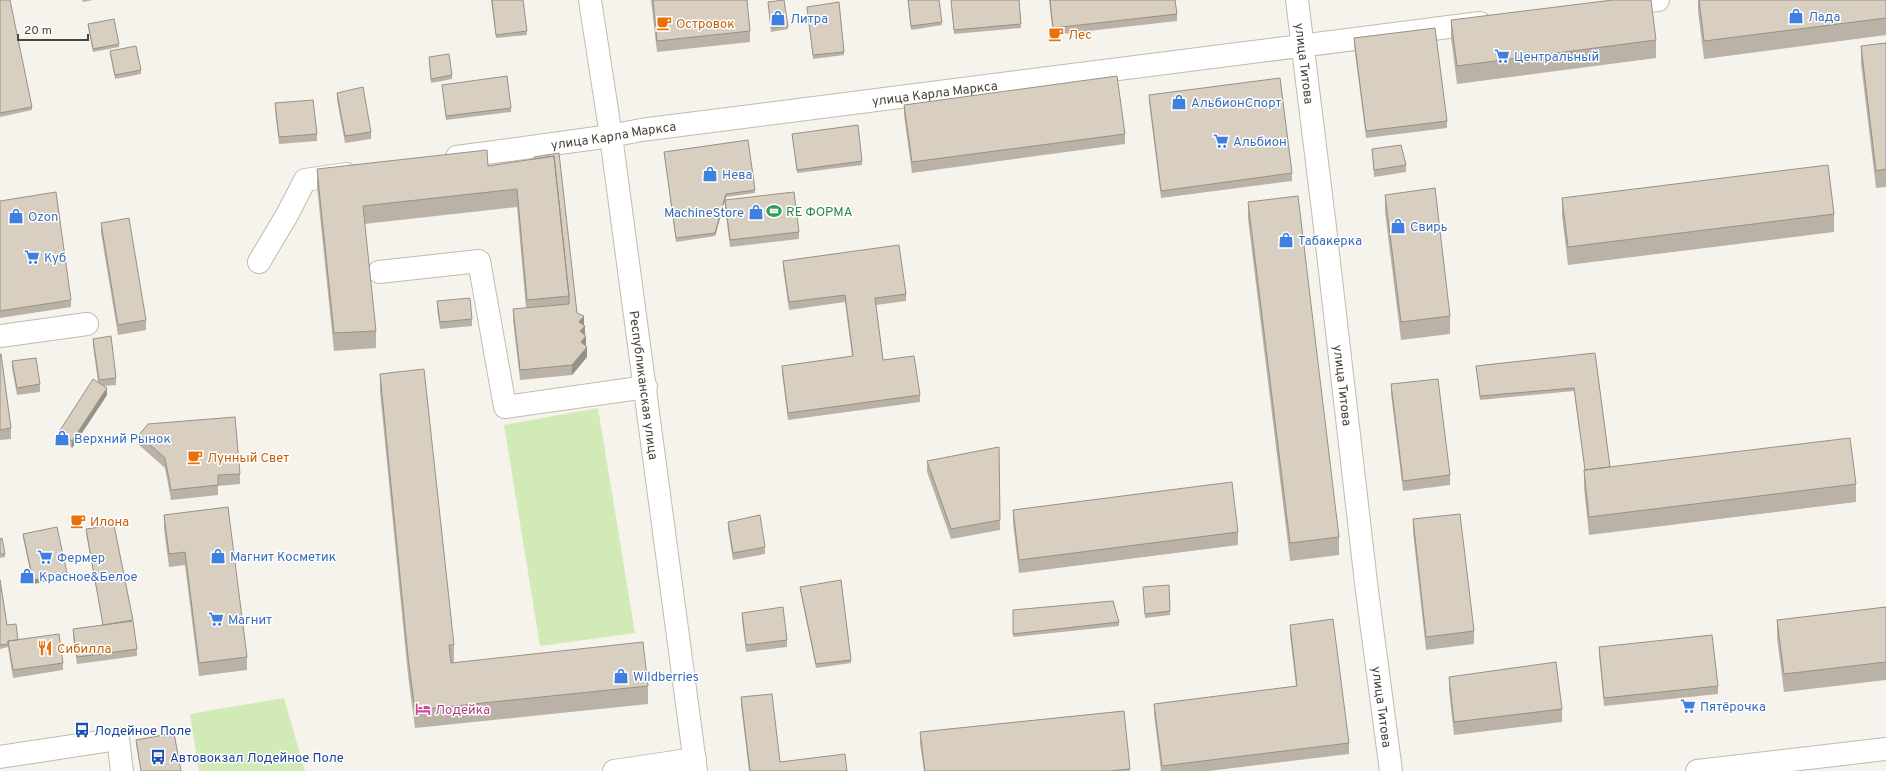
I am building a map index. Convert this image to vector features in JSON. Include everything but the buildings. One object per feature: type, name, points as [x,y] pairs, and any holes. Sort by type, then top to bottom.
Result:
[{"type":"street","name":"Республиканская улица","points":[[590,0],[611,136],[646,387],[696,765]]},
{"type":"street","name":"улица Титова","points":[[1297,0],[1325,226],[1367,591],[1391,771]]},
{"type":"street","points":[[1600,7],[1658,0]]},
{"type":"street","name":"улица Карла Маркса","points":[[437,160],[611,136],[641,130],[1498,21]]},
{"type":"street","points":[[259,262],[287,215],[305,180],[367,171]]},
{"type":"street","points":[[379,272],[479,261],[505,407],[646,387]]},
{"type":"street","points":[[0,336],[87,324]]},
{"type":"street","points":[[0,758],[118,739],[122,771]]},
{"type":"street","points":[[1697,771],[1886,749]]},
{"type":"street","points":[[614,771],[696,765]]},
{"type":"green space","points":[[598,408],[635,633],[540,646],[504,425]]},
{"type":"green space","points":[[284,698],[305,771],[199,771],[190,714]]},
{"type":"place","name":"Лада","points":[[1796,16]]},
{"type":"place","name":"Литра","points":[[778,18]]},
{"type":"place","name":"Островок","points":[[664,23]]},
{"type":"place","name":"Лес","points":[[1056,34]]},
{"type":"place","name":"Центральный","points":[[1502,56]]},
{"type":"place","name":"АльбионСпорт","points":[[1179,102]]},
{"type":"place","name":"Альбион","points":[[1221,141]]},
{"type":"place","name":"Нева","points":[[710,174]]},
{"type":"place","name":"RE ФОРМА","points":[[774,211]]},
{"type":"place","name":"MachineStore","points":[[756,212]]},
{"type":"place","name":"Ozon","points":[[16,216]]},
{"type":"place","name":"Свирь","points":[[1398,226]]},
{"type":"place","name":"Табакерка","points":[[1286,240]]},
{"type":"place","name":"Куб","points":[[32,257]]},
{"type":"place","name":"Верхний Рынок","points":[[62,438]]},
{"type":"place","name":"Лунный Свет","points":[[195,457]]},
{"type":"place","name":"Илона","points":[[78,521]]},
{"type":"place","name":"Магнит Косметик","points":[[218,556]]},
{"type":"place","name":"Фермер","points":[[45,557]]},
{"type":"place","name":"Красное&Белое","points":[[27,576]]},
{"type":"place","name":"Магнит","points":[[216,619]]},
{"type":"place","name":"Сибилла","points":[[45,648]]},
{"type":"place","name":"Wildberries","points":[[621,676]]},
{"type":"place","name":"Пятёрочка","points":[[1688,706]]},
{"type":"place","name":"Лодейка","points":[[423,709]]},
{"type":"place","name":"Лодейное Поле","points":[[82,730]]},
{"type":"place","name":"Автовокзал Лодейное Поле","points":[[158,757]]}]
